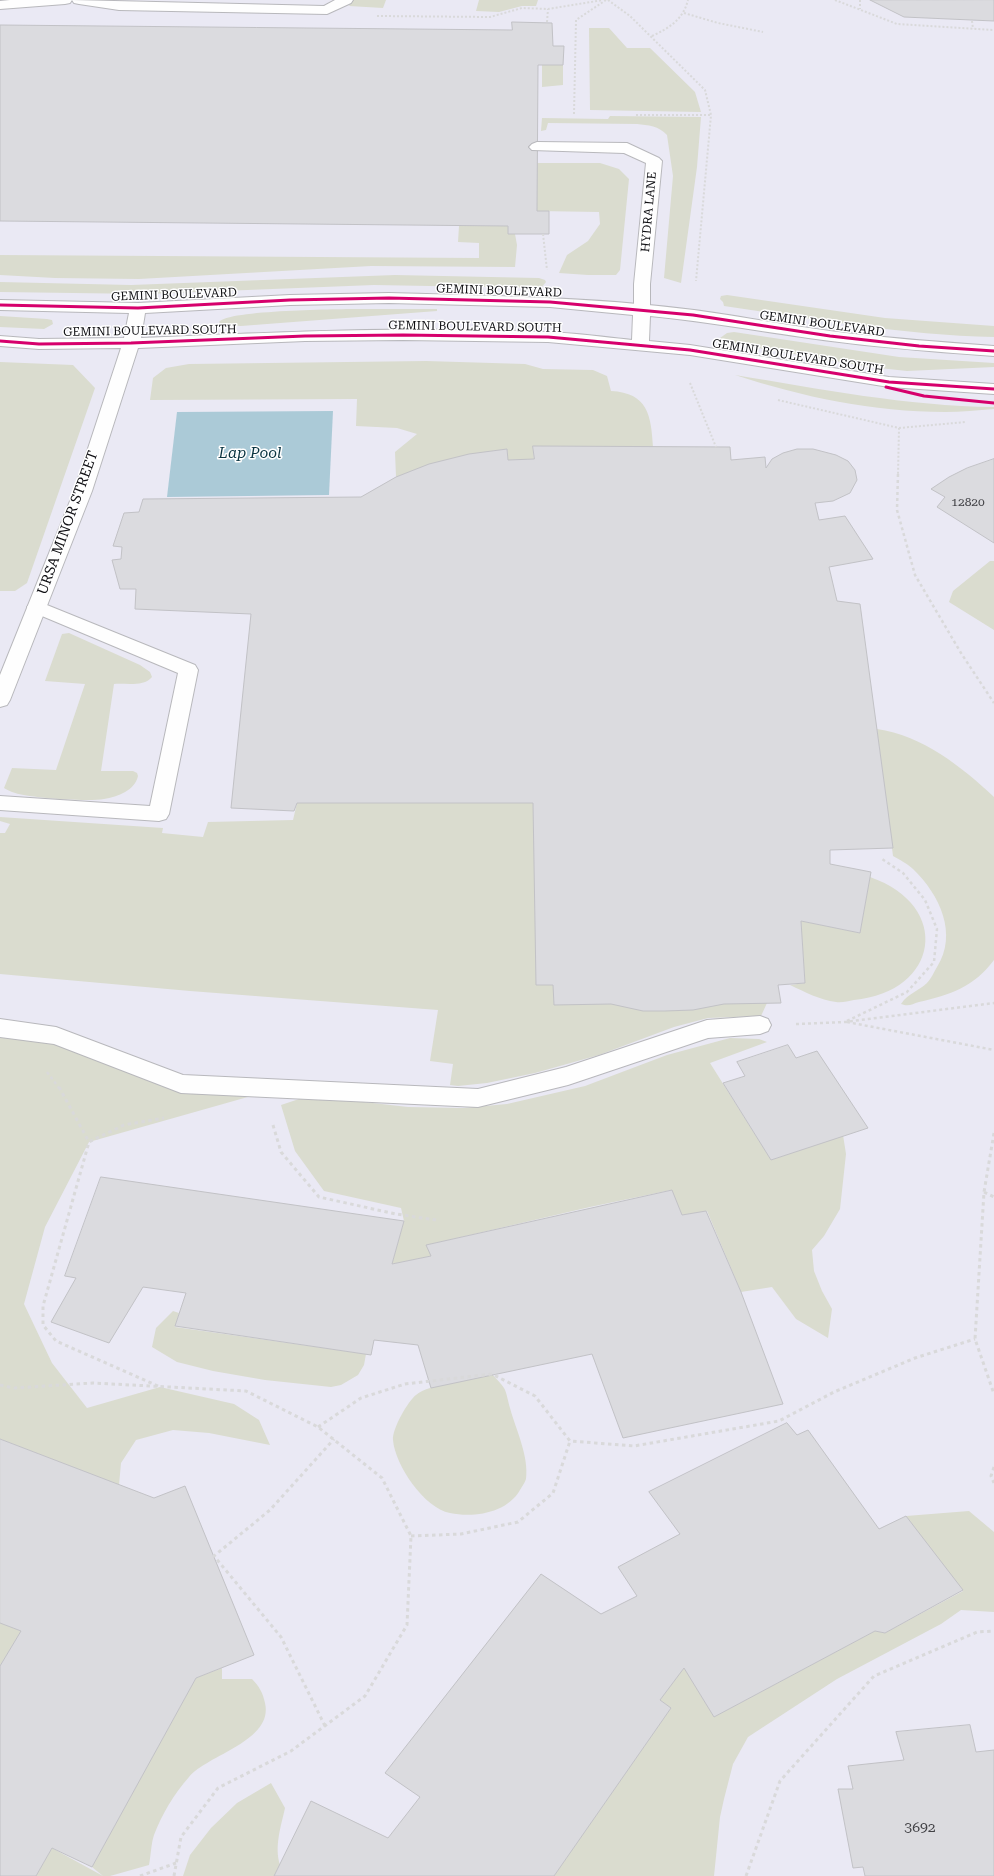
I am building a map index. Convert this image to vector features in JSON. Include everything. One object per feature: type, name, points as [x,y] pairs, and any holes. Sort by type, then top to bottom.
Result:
[{"type":"street","points":[[0,5],[49,3],[64,0]]},
{"type":"street","points":[[79,0],[119,6],[327,10],[346,0]]},
{"type":"street","name":"HYDRA LANE","points":[[537,146],[627,148],[654,162],[642,284],[642,310]]},
{"type":"street","name":"GEMINI BOULEVARD","points":[[0,305],[138,308],[290,300],[389,298],[550,302],[693,315],[838,337],[919,346],[994,351]]},
{"type":"street","name":"URSA MINOR STREET","points":[[0,700],[83,491],[132,343],[138,308]]},
{"type":"street","points":[[640,345],[642,310]]},
{"type":"street","name":"GEMINI BOULEVARD SOUTH","points":[[0,342],[39,344],[132,343],[306,336],[403,335],[548,337],[690,350],[889,382],[994,389]]},
{"type":"street","points":[[0,803],[159,814],[188,670],[37,607]]},
{"type":"street","points":[[11,1030],[56,1036],[181,1084],[478,1098],[568,1076],[707,1029],[760,1025]]},
{"type":"path","points":[[327,10],[353,15],[490,17],[522,8],[548,9],[603,0]]},
{"type":"path","points":[[574,115],[576,20],[606,0]]},
{"type":"path","points":[[652,36],[672,26],[684,13],[688,0]]},
{"type":"path","points":[[835,0],[897,24],[994,30]]},
{"type":"path","points":[[860,0],[860,9]]},
{"type":"path","points":[[547,22],[548,9]]},
{"type":"path","points":[[684,13],[718,23],[763,32]]},
{"type":"path","points":[[972,21],[973,28]]},
{"type":"path","points":[[687,376],[716,447]]},
{"type":"path","points":[[776,399],[899,428],[967,422]]},
{"type":"path","points":[[899,428],[897,510],[915,575],[961,653],[994,703]]},
{"type":"path","points":[[845,1022],[907,992],[934,962],[937,929],[925,900],[903,873],[882,859]]},
{"type":"path","points":[[760,1025],[845,1022],[994,1003]]},
{"type":"path","points":[[845,1022],[994,1050]]},
{"type":"path","points":[[11,1030],[27,1057],[46,1070],[58,1085],[89,1142],[43,1306],[43,1325],[56,1341],[160,1387]]},
{"type":"path","points":[[276,1089],[267,1101],[281,1152],[319,1197],[396,1214],[436,1220]]},
{"type":"path","points":[[89,1142],[124,1125],[169,1117]]},
{"type":"path","points":[[994,1133],[984,1192],[975,1339],[994,1394]]},
{"type":"path","points":[[984,1192],[994,1197]]},
{"type":"path","points":[[318,1427],[361,1398],[404,1384],[492,1374],[534,1396],[570,1441],[634,1446],[779,1421],[834,1392],[915,1358],[975,1339]]},
{"type":"path","points":[[0,1385],[14,1388],[93,1383],[246,1391],[318,1427],[382,1478],[411,1536],[407,1625],[365,1696],[291,1751],[218,1788],[181,1837],[174,1876]]},
{"type":"path","points":[[325,1726],[281,1637],[214,1556],[270,1510],[334,1439]]},
{"type":"path","points":[[411,1536],[461,1534],[518,1522],[553,1493],[570,1441]]},
{"type":"path","points":[[994,1467],[991,1476],[994,1483]]},
{"type":"path","points":[[746,1876],[780,1781],[874,1676],[977,1632],[994,1631]]},
{"type":"path","points":[[140,1876],[176,1863]]},
{"type":"shaded area","points":[[0,0],[994,0],[994,1876],[0,1876]]},
{"type":"shaded area","points":[[353,0],[386,0],[383,8],[349,6]]},
{"type":"shaded area","points":[[479,0],[538,0],[536,6],[522,6],[499,12],[476,11]]},
{"type":"shaded area","points":[[589,28],[609,28],[627,48],[650,48],[695,92],[701,112],[590,110]]},
{"type":"shaded area","points":[[542,65],[563,65],[563,85],[542,87]]},
{"type":"shaded area","points":[[610,116],[701,117],[697,167],[681,283],[664,278],[673,176],[667,135],[657,128],[637,124],[548,123],[546,130],[541,131],[542,118],[608,119]]},
{"type":"shaded area","points":[[537,163],[600,163],[619,169],[629,179],[620,270],[616,275],[559,273],[567,255],[588,241],[600,224],[599,212],[537,211]]},
{"type":"shaded area","points":[[459,226],[508,226],[508,234],[515,234],[517,245],[515,267],[371,266],[139,279],[55,278],[0,275],[0,255],[479,258],[479,243],[458,242]]},
{"type":"shaded area","points":[[395,275],[539,278],[545,280],[546,282],[541,288],[374,285],[146,294],[0,292],[0,282],[131,285]]},
{"type":"shaded area","points":[[727,295],[885,318],[994,326],[994,337],[960,336],[892,330],[724,306],[720,299],[721,296]]},
{"type":"shaded area","points":[[362,309],[437,309],[437,311],[241,326],[222,325],[219,322],[227,318],[262,313]]},
{"type":"shaded area","points":[[0,316],[47,319],[52,320],[53,324],[44,329],[0,327]]},
{"type":"shaded area","points":[[734,332],[899,357],[994,363],[994,367],[907,371],[870,367],[735,344],[725,342],[720,338],[727,333]]},
{"type":"shaded area","points":[[426,361],[525,364],[543,369],[593,370],[607,376],[611,391],[633,396],[640,401],[649,416],[653,447],[533,446],[534,459],[508,460],[507,449],[450,460],[423,467],[396,477],[395,452],[417,434],[397,428],[356,426],[357,399],[150,400],[153,378],[166,368],[189,364]]},
{"type":"shaded area","points":[[0,362],[73,365],[95,388],[27,583],[15,591],[0,591]]},
{"type":"shaded area","points":[[735,375],[864,396],[929,404],[994,407],[994,409],[945,412],[865,406],[838,402],[786,390]]},
{"type":"shaded area","points":[[990,561],[994,561],[994,630],[949,602],[953,591]]},
{"type":"shaded area","points":[[69,633],[140,665],[150,672],[152,677],[149,680],[140,683],[114,684],[101,771],[133,771],[137,773],[138,776],[130,789],[120,795],[96,800],[58,799],[20,794],[11,792],[4,788],[12,768],[56,770],[85,684],[45,681],[62,634]]},
{"type":"shaded area","points":[[877,729],[894,732],[925,745],[955,764],[994,797],[994,960],[978,977],[961,988],[951,993],[908,1005],[901,1004],[907,997],[927,983],[937,967],[943,954],[946,941],[946,928],[938,903],[923,879],[911,867],[893,856]]},
{"type":"shaded area","points":[[297,803],[533,803],[537,985],[553,985],[611,1004],[767,1003],[761,1016],[708,1018],[674,1027],[599,1055],[535,1073],[487,1083],[458,1086],[450,1085],[453,1064],[430,1061],[438,1010],[190,991],[0,974],[0,833],[5,833],[10,824],[0,821],[0,817],[163,828],[162,833],[203,837],[208,822],[293,820]]},
{"type":"shaded area","points":[[870,877],[897,890],[914,907],[924,927],[925,946],[918,965],[904,981],[882,994],[845,1002],[836,1002],[824,999],[790,985],[805,983],[801,921],[860,933]]},
{"type":"shaded area","points":[[0,1029],[21,1032],[181,1084],[276,1089],[89,1142],[45,1227],[24,1304],[52,1363],[87,1408],[160,1387],[234,1404],[259,1420],[270,1445],[209,1433],[173,1430],[136,1440],[121,1463],[119,1485],[0,1439]]},
{"type":"shaded area","points":[[730,1038],[759,1039],[767,1042],[710,1063],[771,1160],[843,1135],[846,1154],[840,1209],[824,1236],[812,1250],[814,1271],[822,1291],[832,1309],[828,1338],[796,1319],[772,1287],[741,1292],[707,1211],[682,1215],[671,1190],[590,1207],[427,1245],[431,1256],[392,1264],[404,1221],[401,1208],[324,1191],[295,1151],[281,1105],[299,1099],[364,1102],[408,1107],[463,1108],[507,1104],[585,1086],[667,1055]]},
{"type":"shaded area","points":[[173,1311],[179,1313],[175,1327],[366,1354],[364,1365],[358,1375],[341,1385],[331,1387],[265,1380],[213,1371],[177,1362],[152,1347],[156,1328]]},
{"type":"shaded area","points":[[492,1374],[503,1386],[506,1392],[524,1452],[526,1461],[526,1479],[514,1498],[498,1509],[469,1515],[450,1513],[430,1503],[412,1484],[399,1461],[395,1450],[393,1435],[401,1416],[409,1403],[422,1391],[441,1385]]},
{"type":"shaded area","points":[[969,1511],[994,1532],[994,1612],[961,1610],[941,1624],[837,1679],[748,1737],[733,1764],[724,1799],[720,1817],[714,1876],[554,1876],[671,1708],[660,1700],[684,1668],[714,1717],[875,1631],[885,1633],[963,1591],[906,1516]]},
{"type":"shaded area","points":[[0,1623],[21,1631],[0,1666]]},
{"type":"shaded area","points":[[222,1668],[222,1679],[252,1679],[257,1684],[265,1703],[265,1716],[259,1728],[250,1737],[237,1746],[198,1769],[178,1790],[157,1827],[153,1838],[149,1865],[110,1876],[103,1876],[92,1867],[196,1678]]},
{"type":"shaded area","points":[[271,1783],[285,1808],[278,1844],[278,1858],[280,1865],[275,1876],[183,1876],[190,1855],[211,1828],[237,1803]]},
{"type":"shaded area","points":[[52,1848],[103,1876],[36,1876]]},
{"type":"water","name":"Lap Pool","points":[[333,411],[329,495],[167,497],[177,412]]},
{"type":"building","points":[[870,0],[994,0],[994,21],[904,17]]},
{"type":"building","points":[[512,22],[552,23],[553,46],[564,46],[563,65],[538,65],[537,211],[549,211],[549,234],[508,234],[508,226],[0,221],[0,25],[512,30]]},
{"type":"building","points":[[533,446],[730,447],[731,460],[765,457],[766,468],[772,459],[783,453],[797,449],[813,449],[836,455],[848,461],[855,470],[857,480],[850,493],[833,501],[815,503],[819,520],[845,516],[873,559],[829,567],[837,601],[860,604],[893,848],[830,850],[830,864],[871,872],[860,933],[801,921],[805,983],[778,985],[781,1003],[724,1004],[693,1010],[665,1011],[643,1011],[611,1004],[554,1005],[553,985],[536,985],[533,803],[297,803],[294,811],[231,808],[251,614],[135,609],[136,589],[120,589],[112,560],[121,559],[122,547],[113,546],[124,513],[139,512],[143,499],[361,497],[396,477],[429,464],[469,454],[507,449],[508,460],[534,459]]},
{"type":"building","points":[[994,459],[994,543],[937,507],[945,497],[931,489],[949,477],[967,468]]},
{"type":"building","points":[[788,1045],[796,1058],[817,1051],[868,1128],[771,1160],[723,1083],[745,1076],[737,1062]]},
{"type":"building","points":[[101,1177],[404,1221],[392,1264],[431,1256],[426,1245],[672,1190],[682,1215],[706,1211],[741,1292],[783,1404],[623,1438],[592,1354],[431,1388],[418,1345],[374,1340],[371,1355],[175,1326],[186,1293],[143,1287],[109,1343],[51,1322],[76,1278],[65,1276]]},
{"type":"building","points":[[787,1423],[797,1435],[808,1430],[879,1529],[906,1516],[963,1590],[885,1633],[875,1631],[714,1717],[684,1668],[660,1700],[671,1708],[554,1876],[274,1876],[311,1801],[388,1838],[420,1797],[385,1773],[541,1574],[601,1614],[637,1596],[618,1567],[680,1534],[649,1492]]},
{"type":"building","points":[[0,1439],[154,1498],[185,1486],[254,1655],[196,1678],[92,1867],[52,1848],[36,1876],[0,1876],[0,1666],[21,1631],[0,1623]]},
{"type":"building","points":[[970,1725],[976,1752],[994,1750],[994,1876],[865,1876],[863,1867],[853,1868],[838,1789],[853,1789],[848,1766],[904,1760],[896,1732]]},
{"type":"cycle path","points":[[0,305],[138,308],[290,300],[389,298],[550,302],[693,315],[830,336],[919,346],[994,351]]},
{"type":"cycle path","points":[[0,341],[39,344],[131,343],[305,336],[403,335],[548,337],[690,350],[889,382],[994,389]]},
{"type":"cycle path","points":[[886,387],[924,396],[994,403]]}]
